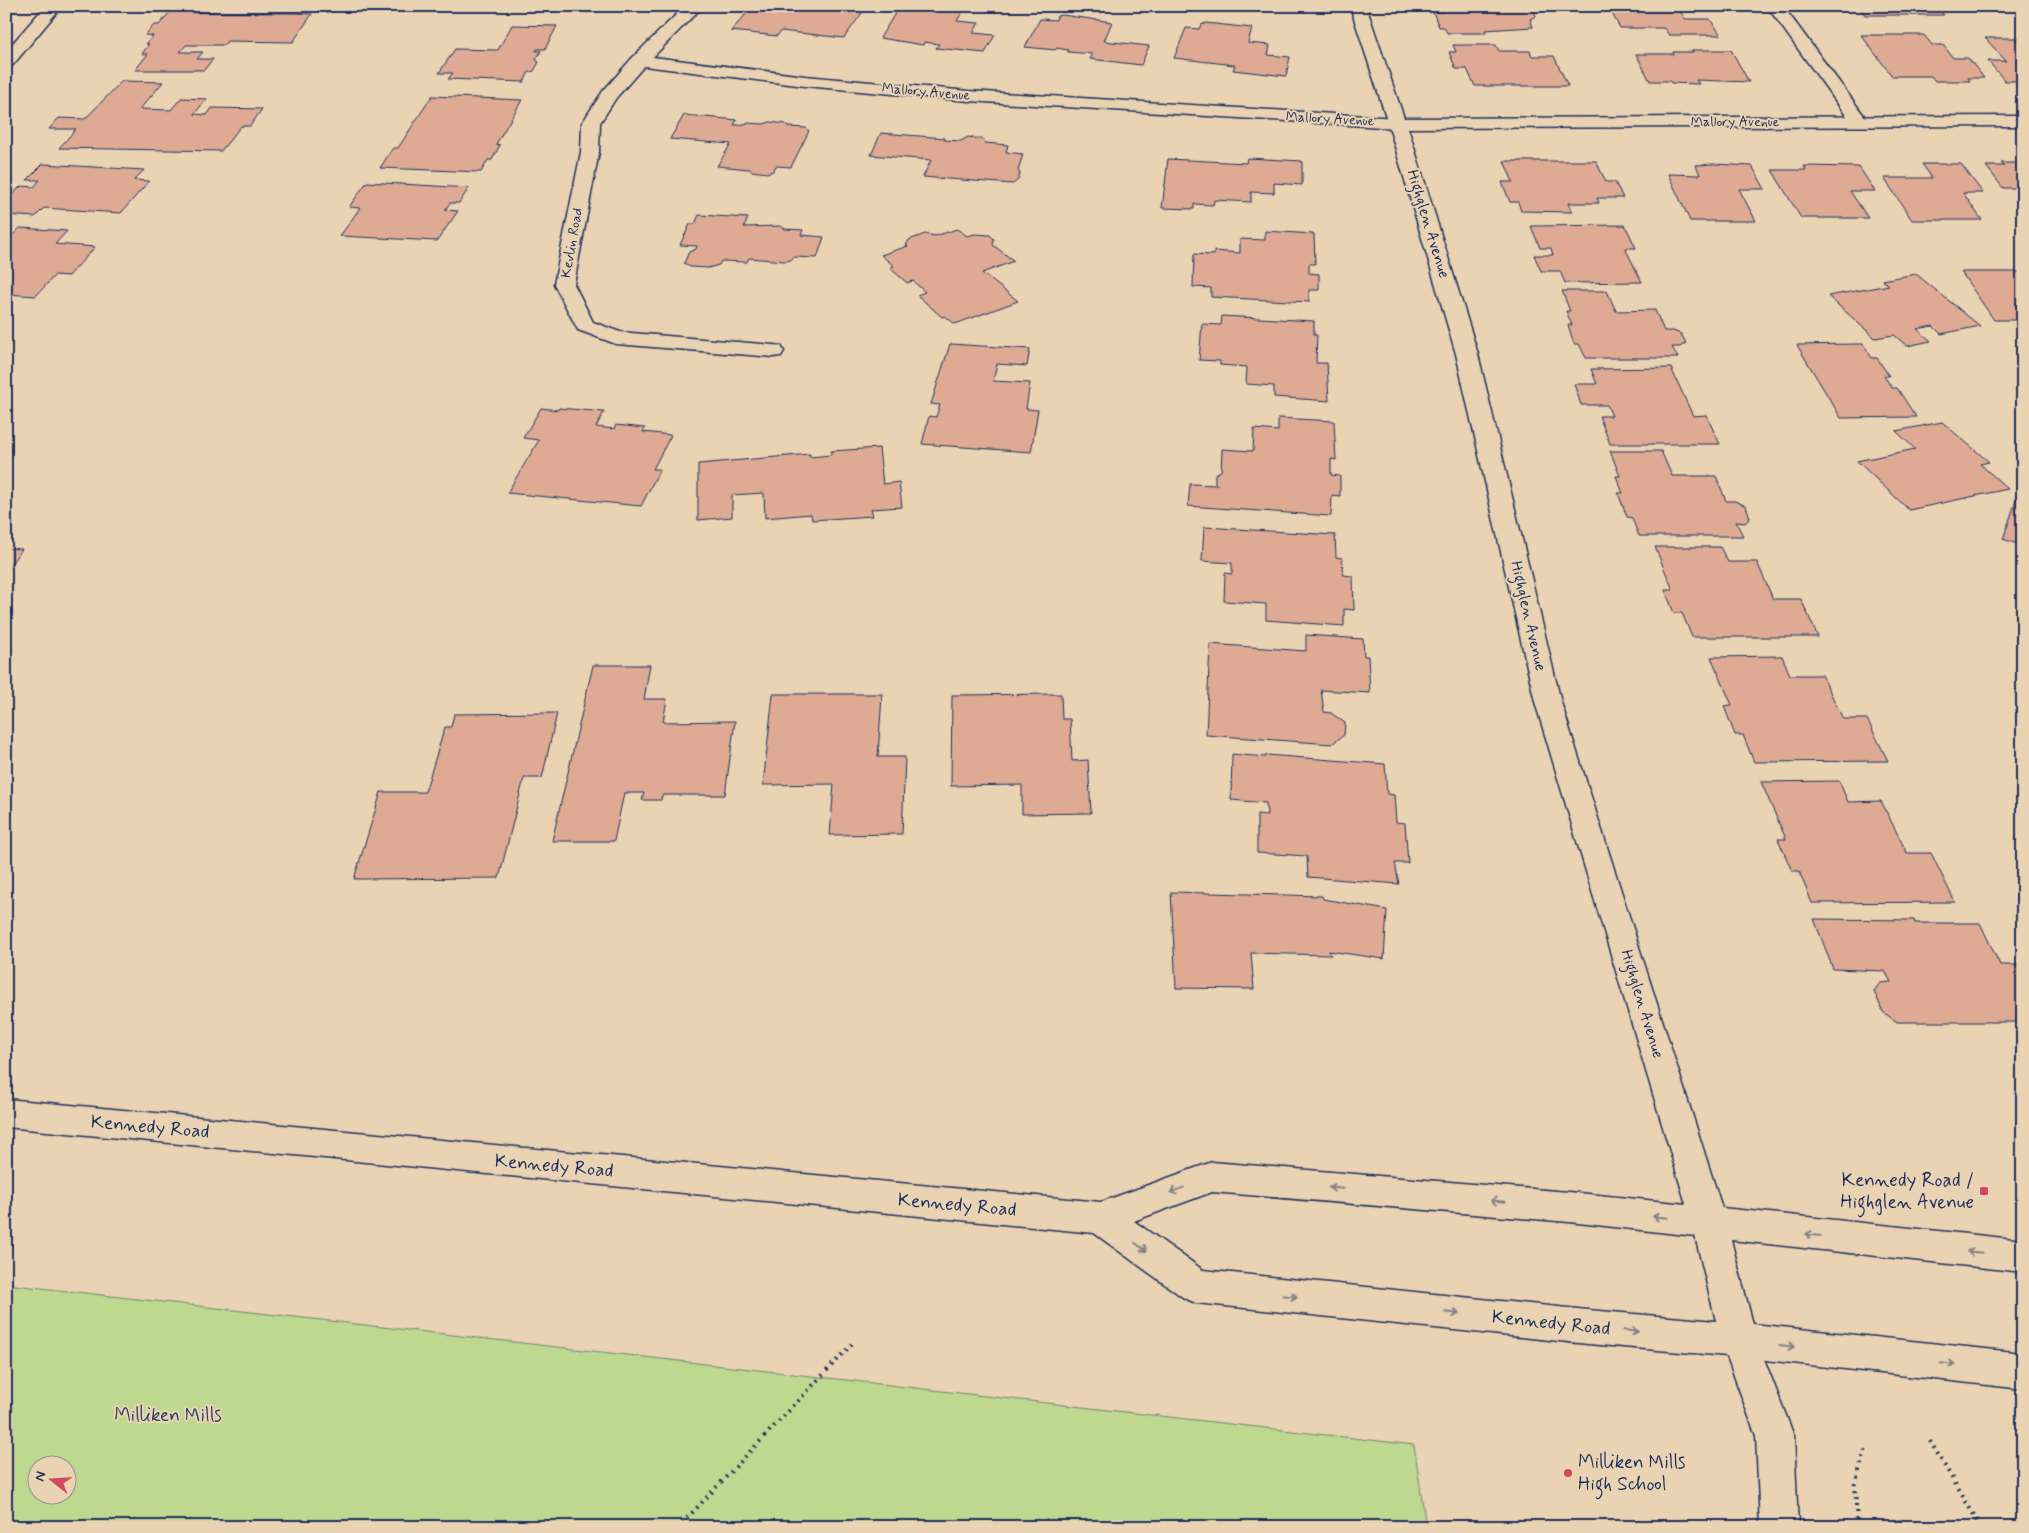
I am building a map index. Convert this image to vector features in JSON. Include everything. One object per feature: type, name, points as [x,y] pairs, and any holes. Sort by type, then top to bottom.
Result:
[{"type":"street","points":[[6,62],[54,6]]},
{"type":"street","name":"Kevlin Road","points":[[695,6],[640,60],[609,95],[591,123],[590,152],[564,284],[585,326],[616,338],[773,350]]},
{"type":"street","name":"Highglen Avenue","points":[[1358,6],[1398,123],[1467,354],[1548,702],[1708,1223],[1739,1340],[1775,1436],[1779,1527]]},
{"type":"street","points":[[1775,6],[1859,121]]},
{"type":"street","name":"Mallory Avenue","points":[[640,60],[805,80],[969,96],[1398,123],[2023,122]]},
{"type":"street","name":"Kennedy Road","points":[[6,1114],[1101,1218],[1212,1177],[1570,1208],[2023,1256]]},
{"type":"street","name":"Kennedy Road","points":[[1101,1218],[1196,1286],[1588,1327],[1739,1340],[2023,1371]]},
{"type":"path","points":[[676,1527],[689,1516],[854,1342]]},
{"type":"path","points":[[1930,1441],[1981,1527]]},
{"type":"path","points":[[1857,1527],[1855,1484],[1867,1445]]},
{"type":"green space","name":"Milliken Mills","points":[[6,1284],[1414,1445],[1426,1527],[6,1527]]},
{"type":"building","points":[[486,6],[597,6],[594,12]]},
{"type":"building","points":[[753,6],[791,10],[794,6],[867,6],[844,38],[781,31],[777,36],[731,31]]},
{"type":"building","points":[[913,6],[965,7],[957,21],[979,23],[973,33],[995,35],[985,53],[936,48],[939,44],[924,42],[923,45],[880,38],[899,7],[912,8]]},
{"type":"building","points":[[1442,6],[1525,6],[1533,9],[1536,16],[1530,19],[1533,27],[1485,30],[1486,33],[1447,33],[1444,27],[1439,27],[1433,12],[1444,12]]},
{"type":"building","points":[[1608,6],[1677,6],[1685,19],[1710,19],[1721,35],[1669,35],[1664,28],[1620,28]]},
{"type":"building","points":[[1859,6],[1936,6],[1944,15],[1865,15]]},
{"type":"building","points":[[170,12],[312,14],[293,42],[227,41],[224,45],[186,45],[180,52],[203,52],[197,59],[213,59],[204,70],[135,70],[148,54],[142,54],[149,44],[146,44],[153,36],[145,35],[154,25],[159,25]]},
{"type":"building","points":[[1062,15],[1112,22],[1104,41],[1149,46],[1141,65],[1090,59],[1093,54],[1068,52],[1068,50],[1057,48],[1055,50],[1025,47],[1040,19],[1056,20],[1057,16]]},
{"type":"building","points":[[1206,23],[1252,28],[1248,43],[1270,45],[1268,55],[1290,57],[1286,76],[1233,70],[1235,65],[1174,58],[1186,28],[1199,29],[1201,25]]},
{"type":"building","points":[[512,25],[557,26],[545,49],[537,49],[536,51],[541,51],[536,60],[539,62],[534,71],[529,72],[524,82],[448,79],[453,73],[439,73],[455,49],[498,50]]},
{"type":"building","points":[[1861,35],[1924,35],[1932,45],[1943,45],[1953,58],[1968,58],[1984,78],[1968,78],[1970,81],[1935,81],[1931,76],[1892,76]]},
{"type":"building","points":[[1985,38],[2023,38],[2023,81],[2005,81],[1988,61],[2006,61]]},
{"type":"building","points":[[1453,45],[1496,45],[1499,51],[1530,51],[1532,56],[1554,56],[1568,86],[1475,86],[1467,69],[1456,69],[1449,52],[1456,52]]},
{"type":"building","points":[[1692,50],[1731,50],[1749,82],[1696,80],[1699,84],[1650,81],[1636,54],[1674,54],[1673,52],[1693,52]]},
{"type":"building","points":[[122,81],[163,82],[140,109],[171,110],[181,98],[207,99],[194,114],[207,115],[212,108],[262,109],[250,126],[241,126],[221,151],[59,148],[76,129],[49,129],[59,118],[85,119]]},
{"type":"building","points":[[432,96],[522,100],[496,144],[500,145],[492,160],[488,160],[481,172],[380,168],[393,148],[398,148]]},
{"type":"building","points":[[684,115],[737,120],[734,125],[770,122],[786,124],[788,127],[806,128],[809,131],[791,167],[776,166],[773,171],[767,173],[717,166],[731,144],[670,139]]},
{"type":"building","points":[[881,133],[961,141],[968,137],[983,139],[985,143],[1008,145],[1006,152],[1023,154],[1018,171],[1020,173],[1018,180],[1013,184],[923,177],[931,160],[871,155]]},
{"type":"building","points":[[1247,158],[1302,161],[1302,185],[1274,183],[1274,193],[1251,192],[1251,202],[1214,200],[1213,205],[1194,204],[1194,209],[1162,208],[1168,159],[1246,163]]},
{"type":"building","points":[[1504,161],[1596,161],[1606,182],[1615,182],[1623,198],[1597,198],[1599,203],[1568,203],[1572,212],[1521,211],[1518,202],[1510,202],[1502,182],[1513,182]]},
{"type":"building","points":[[2001,163],[2023,163],[2023,193],[2019,188],[2003,188],[1986,166],[2004,166]]},
{"type":"building","points":[[43,164],[144,170],[134,180],[149,181],[121,213],[44,208],[35,217],[6,215],[6,201],[21,186],[34,187],[40,180],[27,180]]},
{"type":"building","points":[[1922,164],[1961,164],[1983,193],[1963,193],[1982,220],[1912,220],[1884,178],[1932,178]]},
{"type":"building","points":[[1696,165],[1752,166],[1765,189],[1739,189],[1756,221],[1690,221],[1668,174],[1700,175]]},
{"type":"building","points":[[1804,166],[1859,167],[1875,191],[1850,191],[1868,218],[1801,218],[1772,170],[1806,170]]},
{"type":"building","points":[[367,182],[469,188],[459,203],[450,203],[445,210],[458,211],[437,241],[340,236],[360,208],[349,207]]},
{"type":"building","points":[[699,215],[748,218],[744,227],[781,226],[785,229],[803,230],[801,235],[824,237],[817,258],[793,257],[792,260],[784,261],[749,258],[747,262],[721,261],[719,265],[708,268],[690,267],[684,263],[689,252],[696,249],[697,246],[680,245],[690,224],[695,224]]},
{"type":"building","points":[[1625,225],[1636,248],[1625,248],[1642,282],[1565,283],[1560,271],[1541,271],[1534,255],[1553,255],[1551,248],[1540,248],[1531,226]]},
{"type":"building","points":[[20,228],[67,231],[55,244],[95,247],[69,276],[55,275],[36,296],[6,294],[6,242]]},
{"type":"building","points":[[957,229],[967,236],[974,234],[990,235],[994,239],[993,245],[1014,261],[982,273],[1018,301],[955,324],[945,316],[942,317],[917,295],[925,292],[913,281],[907,283],[890,268],[894,266],[881,255],[908,246],[906,245],[909,240],[925,234],[935,236]]},
{"type":"building","points":[[1265,231],[1314,234],[1315,264],[1309,264],[1309,273],[1319,274],[1319,290],[1309,290],[1309,302],[1211,297],[1211,288],[1193,287],[1194,254],[1214,255],[1214,251],[1240,253],[1240,239],[1265,240]]},
{"type":"building","points":[[1961,272],[2023,272],[2023,320],[1994,320]]},
{"type":"building","points":[[1916,274],[1980,326],[1941,334],[1933,326],[1917,329],[1931,341],[1907,346],[1894,335],[1875,338],[1828,296],[1889,285],[1882,280]]},
{"type":"building","points":[[1562,291],[1607,291],[1616,311],[1655,310],[1664,331],[1673,331],[1681,334],[1686,343],[1680,347],[1672,347],[1678,358],[1586,358],[1579,344],[1574,344],[1568,325],[1572,325],[1566,311],[1570,311]]},
{"type":"building","points":[[1222,316],[1314,321],[1314,335],[1317,335],[1316,363],[1327,363],[1329,401],[1274,397],[1274,386],[1246,384],[1247,367],[1220,365],[1220,361],[1199,360],[1202,324],[1221,325]]},
{"type":"building","points":[[950,344],[1030,349],[1027,366],[997,364],[993,381],[1030,383],[1026,409],[1038,410],[1031,452],[922,444],[929,416],[936,417],[940,405],[931,404]]},
{"type":"building","points":[[1863,344],[1872,358],[1877,358],[1889,376],[1884,376],[1892,388],[1897,388],[1916,417],[1841,418],[1797,345]]},
{"type":"building","points":[[1671,368],[1693,416],[1706,415],[1720,444],[1610,444],[1599,416],[1612,416],[1607,405],[1581,405],[1574,384],[1597,384],[1591,369]]},
{"type":"building","points":[[541,408],[604,412],[596,427],[614,429],[616,425],[645,428],[643,432],[671,435],[653,469],[660,469],[641,506],[507,493],[539,440],[523,438]]},
{"type":"building","points":[[1278,418],[1334,421],[1336,460],[1331,459],[1331,475],[1340,476],[1340,496],[1332,495],[1331,516],[1188,506],[1190,484],[1218,485],[1215,484],[1215,474],[1221,471],[1222,449],[1253,451],[1254,429],[1278,431]]},
{"type":"building","points":[[1942,422],[1989,462],[1980,464],[2008,489],[1909,510],[1857,461],[1915,449],[1896,431]]},
{"type":"building","points":[[879,448],[883,484],[899,482],[902,507],[871,509],[873,516],[812,520],[811,514],[765,518],[764,493],[732,495],[732,517],[698,520],[698,464],[810,454],[810,457],[831,455],[831,451]]},
{"type":"building","points":[[1610,451],[1661,451],[1672,476],[1716,476],[1726,501],[1735,501],[1746,506],[1750,518],[1745,523],[1736,522],[1743,536],[1639,536],[1632,518],[1627,517],[1618,493],[1623,493],[1616,476],[1620,476]]},
{"type":"building","points":[[2019,492],[2023,493],[2023,546],[2003,539]]},
{"type":"building","points":[[1204,527],[1335,535],[1336,557],[1342,558],[1343,575],[1353,576],[1354,610],[1344,609],[1344,626],[1266,620],[1266,604],[1224,601],[1225,573],[1232,574],[1232,563],[1202,561]]},
{"type":"building","points":[[1655,547],[1720,547],[1728,562],[1757,562],[1773,599],[1801,599],[1818,637],[1692,637],[1682,613],[1674,613],[1665,590],[1673,590]]},
{"type":"building","points":[[6,548],[22,549],[6,573]]},
{"type":"building","points":[[1306,635],[1363,639],[1364,656],[1368,656],[1370,693],[1321,690],[1324,712],[1331,713],[1345,723],[1344,735],[1332,744],[1206,735],[1210,644],[1306,651]]},
{"type":"building","points":[[1782,656],[1790,675],[1822,675],[1843,719],[1867,719],[1888,761],[1754,762],[1743,735],[1735,735],[1724,706],[1732,705],[1711,657]]},
{"type":"building","points":[[593,665],[650,665],[644,699],[667,699],[663,722],[735,721],[725,795],[662,795],[661,800],[642,800],[644,793],[624,793],[614,841],[552,841]]},
{"type":"building","points":[[773,694],[882,694],[878,757],[905,757],[902,834],[830,835],[834,784],[763,785]]},
{"type":"building","points":[[1061,694],[1062,719],[1070,719],[1072,761],[1088,760],[1091,813],[1022,814],[1022,785],[951,786],[952,695]]},
{"type":"building","points":[[557,713],[542,778],[524,778],[499,878],[354,879],[381,792],[425,792],[445,727],[451,727],[454,714]]},
{"type":"building","points":[[1232,754],[1385,764],[1387,794],[1394,795],[1396,822],[1405,823],[1408,863],[1395,863],[1399,884],[1308,877],[1307,856],[1257,853],[1257,814],[1267,815],[1266,803],[1231,800]]},
{"type":"building","points":[[1839,781],[1848,802],[1881,801],[1907,853],[1931,853],[1955,902],[1812,903],[1799,871],[1792,871],[1778,839],[1786,839],[1761,782]]},
{"type":"building","points":[[1171,892],[1322,896],[1323,899],[1387,910],[1384,959],[1329,951],[1331,955],[1251,953],[1254,989],[1176,988]]},
{"type":"building","points":[[1814,919],[1914,920],[1915,923],[1980,923],[2000,965],[2020,965],[2023,970],[2023,1022],[1897,1022],[1883,1012],[1874,991],[1880,983],[1891,982],[1885,971],[1833,969]]},
{"type":"place","name":"Kennedy Road / Highglen Avenue","points":[[1984,1191]]},
{"type":"place","name":"Milliken Mills High School","points":[[1568,1473]]}]
